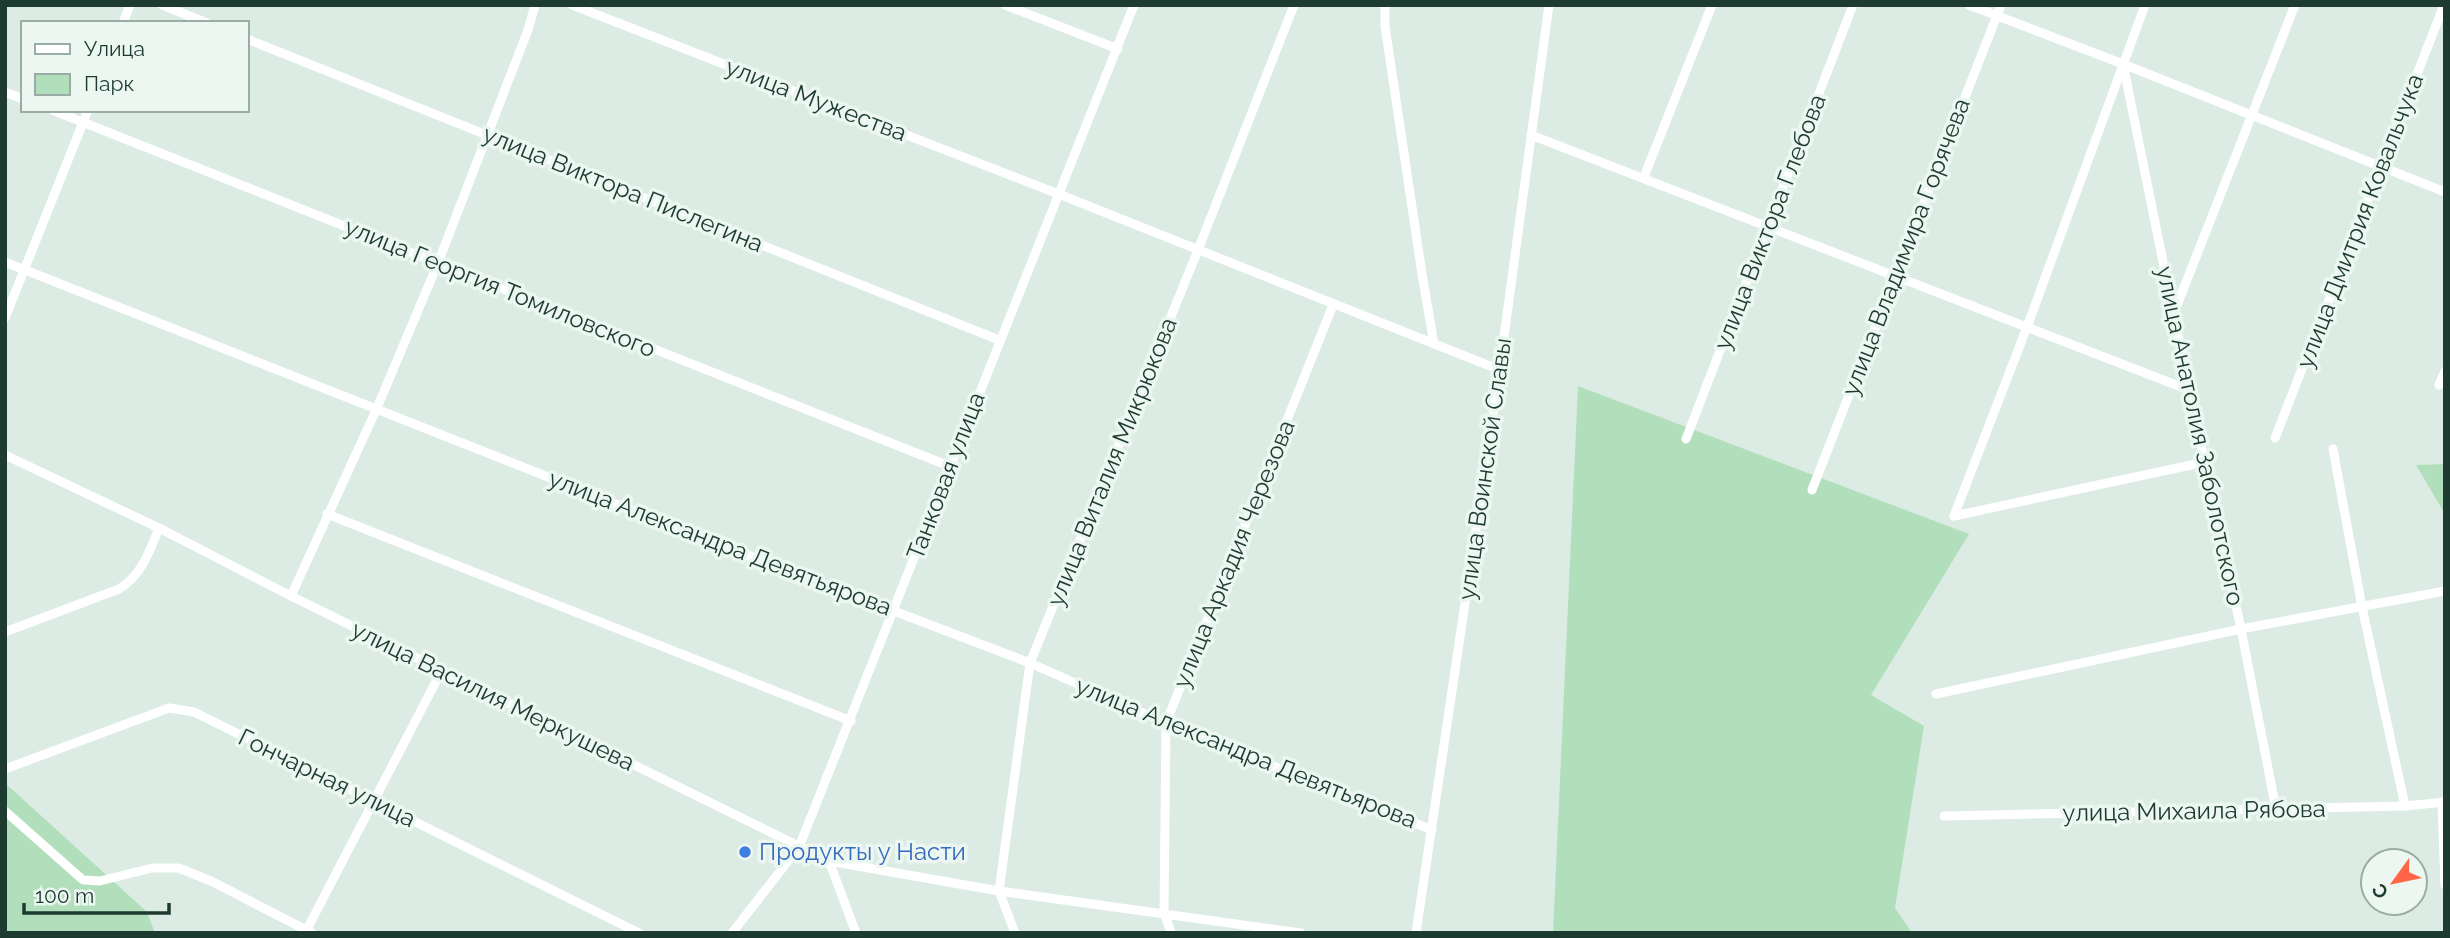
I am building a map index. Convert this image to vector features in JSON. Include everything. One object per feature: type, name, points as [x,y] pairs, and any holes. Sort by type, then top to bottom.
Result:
[{"type":"street","points":[[162,5],[202,21]]},
{"type":"street","points":[[291,596],[377,408],[438,263],[528,30],[535,5]]},
{"type":"street","name":"улица Мужества","points":[[572,5],[1500,370]]},
{"type":"street","points":[[1005,5],[1118,49]]},
{"type":"street","name":"Танковая улица","points":[[732,933],[799,847],[851,721],[999,340],[1135,5]]},
{"type":"street","name":"улица Виталия Микрюкова","points":[[1015,933],[999,891],[1030,663],[1198,250],[1294,5]]},
{"type":"street","points":[[1385,5],[1385,26],[1434,344]]},
{"type":"street","name":"улица Воинской Славы","points":[[1416,933],[1500,370],[1549,5]]},
{"type":"street","points":[[1644,177],[1713,5]]},
{"type":"street","name":"улица Виктора Глебова","points":[[1686,439],[1853,5]]},
{"type":"street","points":[[1969,5],[2445,192]]},
{"type":"street","name":"улица Владимира Горячева","points":[[1812,490],[2001,5]]},
{"type":"street","points":[[2145,5],[2120,79],[1954,516],[2205,462]]},
{"type":"street","points":[[2174,314],[2295,5]]},
{"type":"street","name":"улица Дмитрия Ковальчука","points":[[2275,438],[2444,5]]},
{"type":"street","name":"улица Виктора Пислегина","points":[[248,39],[999,340]]},
{"type":"street","name":"улица Анатолия Заболотского","points":[[2123,64],[2276,809]]},
{"type":"street","name":"улица Георгия Томиловского","points":[[57,112],[949,466]]},
{"type":"street","points":[[5,318],[87,112]]},
{"type":"street","points":[[1531,135],[2189,390]]},
{"type":"street","name":"улица Александра Девятьярова","points":[[5,262],[682,530],[1030,663],[1166,723],[1432,830]]},
{"type":"street","name":"улица Аркадия Черезова","points":[[1171,933],[1164,912],[1166,723],[1334,305]]},
{"type":"street","points":[[2439,385],[2445,371]]},
{"type":"street","points":[[2333,449],[2361,607],[2405,806]]},
{"type":"street","name":"улица Василия Меркушева","points":[[5,455],[159,528],[291,596],[829,861],[999,891],[1301,933]]},
{"type":"street","points":[[327,514],[851,721]]},
{"type":"street","points":[[5,632],[131,582],[141,569],[159,528]]},
{"type":"street","points":[[1936,694],[2241,629],[2445,591]]},
{"type":"street","points":[[5,811],[83,880],[100,881],[152,868],[179,868],[213,882],[308,932],[372,800],[442,670]]},
{"type":"street","name":"Гончарная улица","points":[[5,769],[169,708],[194,712],[639,933]]},
{"type":"street","points":[[2443,802],[2445,885]]},
{"type":"street","name":"улица Михаила Рябова","points":[[1944,816],[2405,806],[2443,802]]},
{"type":"street","points":[[829,861],[856,933]]},
{"type":"green space","points":[[1578,386],[1969,534],[1871,695],[1924,726],[1895,908],[1912,933],[1553,933]]},
{"type":"green space","points":[[2445,464],[2445,514],[2416,465]]},
{"type":"green space","points":[[5,783],[147,912],[155,933],[5,933]]},
{"type":"place","name":"Продукты у Насти","points":[[745,852]]}]
